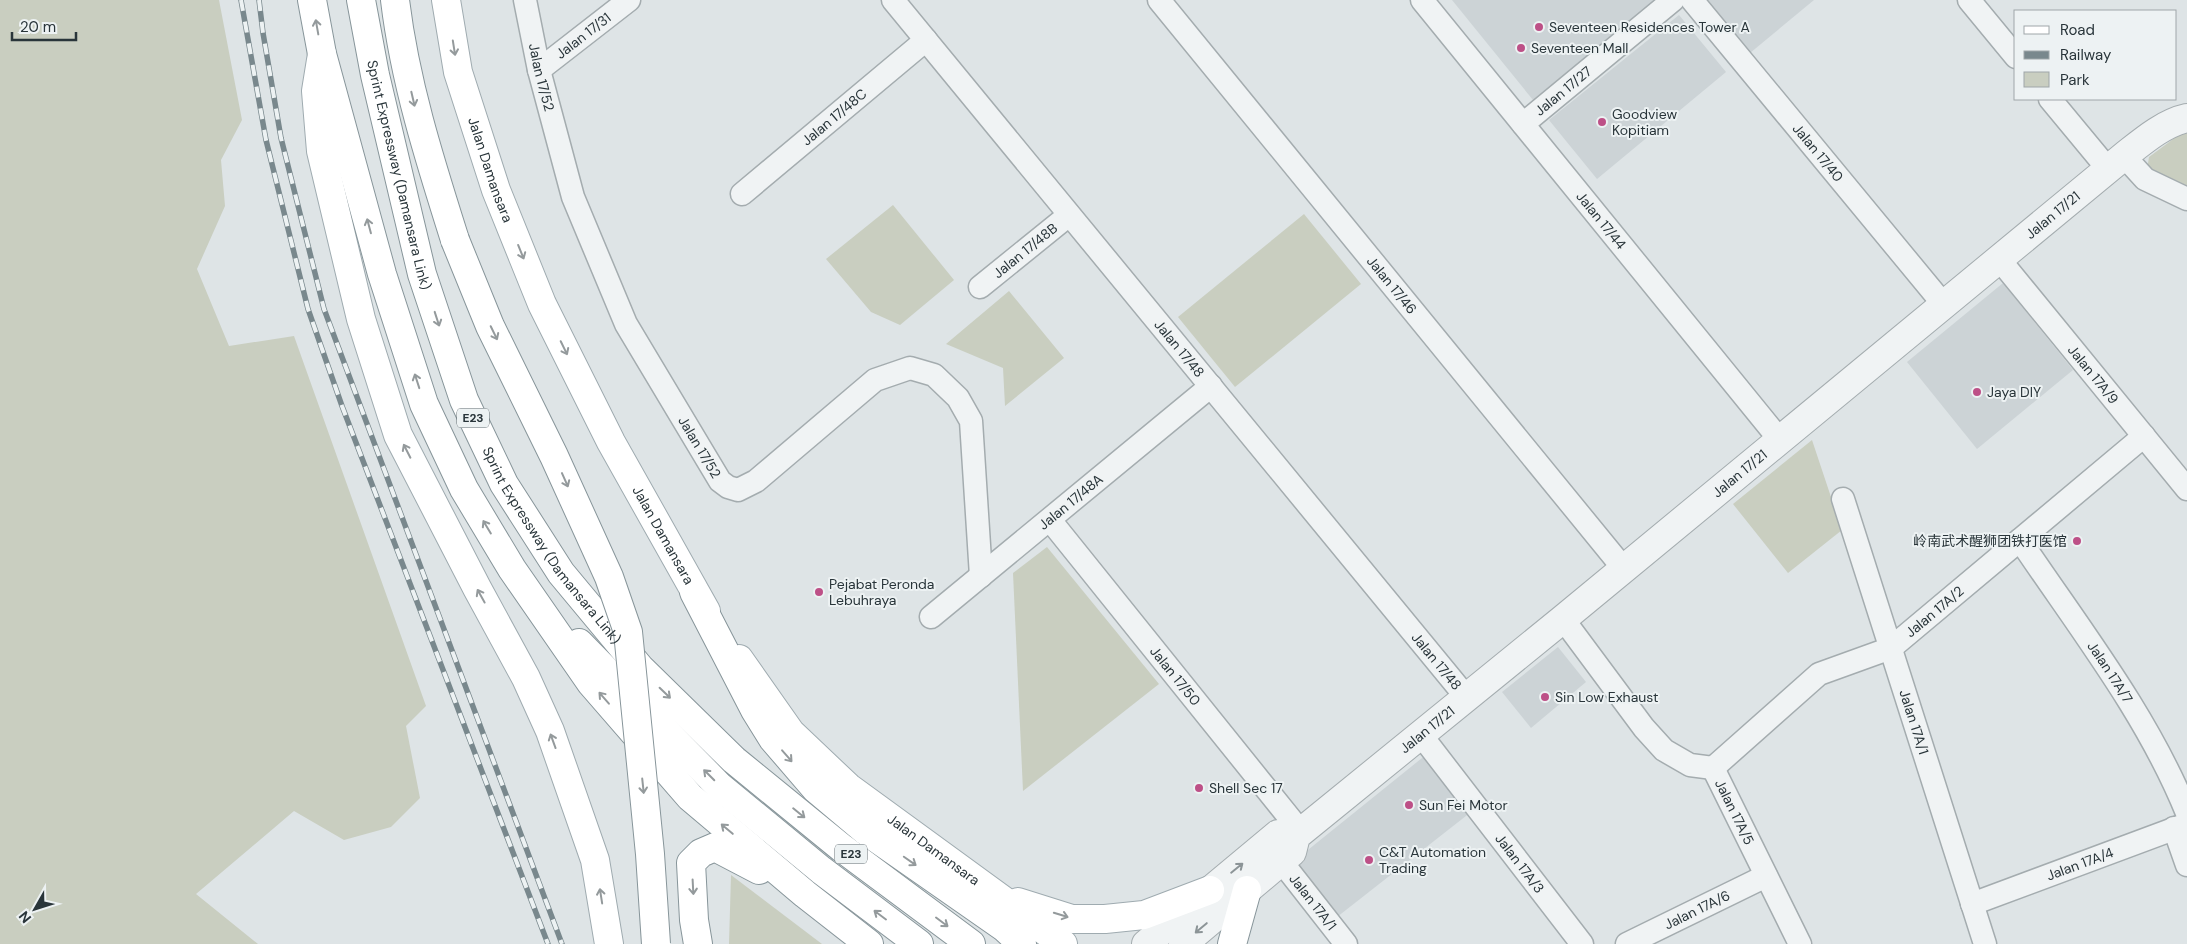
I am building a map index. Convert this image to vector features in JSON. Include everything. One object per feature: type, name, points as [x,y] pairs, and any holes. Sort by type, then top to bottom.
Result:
[{"type":"main road","name":"E23","points":[[312,0],[322,54],[382,274],[424,404],[464,489],[512,569],[591,683],[690,797],[805,894],[869,944]]},
{"type":"main road","name":"Sprint Expressway (Damansara Link)","points":[[361,0],[375,75],[422,274],[464,400],[504,484],[561,573],[640,668],[734,760],[842,848],[971,944]]},
{"type":"main road","points":[[395,0],[400,42],[422,137],[455,240],[490,326],[554,456],[609,577],[628,632],[650,854],[656,944]]},
{"type":"main road","name":"Jalan Damansara","points":[[446,0],[458,72],[496,190],[542,304],[611,442],[694,592],[719,632],[790,733],[848,787],[1063,944]]},
{"type":"main road","points":[[322,54],[316,91],[321,151],[361,319],[398,435],[526,678],[550,731],[595,860],[609,944]]},
{"type":"main road","points":[[512,569],[583,648],[719,786],[821,870],[919,944]]},
{"type":"main road","points":[[694,592],[755,710],[773,739],[816,789],[866,830],[1005,928],[1022,944]]},
{"type":"main road","points":[[698,944],[694,920],[692,863],[701,853],[715,847],[805,894]]},
{"type":"main road","points":[[997,896],[1072,919],[1105,919],[1144,916],[1210,890]]},
{"type":"main road","points":[[1232,944],[1247,890]]},
{"type":"street","name":"Jalan 17/52","points":[[525,0],[539,70],[573,197],[626,324],[720,481],[728,488],[738,490],[756,481],[875,380],[910,368],[934,376],[958,398],[971,421],[981,576]]},
{"type":"street","name":"Jalan 17/31","points":[[539,70],[629,0]]},
{"type":"street","name":"Jalan 17/48","points":[[892,0],[1467,698]]},
{"type":"street","name":"Jalan 17/46","points":[[1159,0],[1624,569]]},
{"type":"street","name":"Jalan 17/44","points":[[1422,0],[1780,440]]},
{"type":"street","name":"Jalan 17/27","points":[[1524,124],[1673,0]]},
{"type":"street","name":"Jalan 17/40","points":[[1692,0],[1944,305]]},
{"type":"street","points":[[1972,1],[2014,54]]},
{"type":"street","name":"Jalan 17/48C","points":[[742,194],[926,40]]},
{"type":"street","points":[[2051,100],[2116,163],[2187,199]]},
{"type":"street","name":"Jalan 17/21","points":[[1182,944],[1292,852],[1299,834],[1563,620],[2116,163],[2145,140],[2178,120],[2187,118]]},
{"type":"street","name":"Jalan 17/48B","points":[[980,287],[1070,215]]},
{"type":"street","name":"Jalan 17A/9","points":[[1999,259],[2187,489]]},
{"type":"street","name":"Jalan 17/48A","points":[[931,617],[1211,386]]},
{"type":"street","name":"Jalan 17A/2","points":[[1713,768],[1819,674],[1892,648],[2144,436]]},
{"type":"street","name":"Jalan 17A/1","points":[[1843,499],[1985,944]]},
{"type":"street","name":"Jalan 17/50","points":[[1050,520],[1299,834]]},
{"type":"street","name":"Jalan 17A/7","points":[[2020,540],[2148,729],[2172,775],[2183,822],[2187,865]]},
{"type":"street","name":"Jalan 17A/5","points":[[1563,620],[1644,728],[1664,750],[1690,765],[1713,768],[1800,944]]},
{"type":"street","name":"Jalan 17A/3","points":[[1421,735],[1582,944]]},
{"type":"street","name":"Jalan 17A/4","points":[[1972,904],[2183,822]]},
{"type":"street","points":[[1146,944],[1278,834],[1299,834]]},
{"type":"street","name":"Jalan 17A/1","points":[[1281,861],[1346,944]]},
{"type":"street","name":"Jalan 17A/6","points":[[1627,944],[1766,876]]},
{"type":"shaded area","points":[[1452,0],[1655,0],[1533,100]]},
{"type":"shaded area","points":[[1707,0],[1814,0],[1750,53]]},
{"type":"shaded area","points":[[1679,15],[1726,72],[1597,179],[1549,120]]},
{"type":"shaded area","points":[[2003,283],[2073,370],[1977,449],[1907,362]]},
{"type":"shaded area","points":[[1558,647],[1586,682],[1531,728],[1502,692]]},
{"type":"shaded area","points":[[1427,754],[1471,812],[1337,917],[1293,862]]},
{"type":"green space","points":[[0,0],[219,0],[242,120],[221,160],[225,206],[197,269],[229,346],[294,336],[426,706],[406,726],[420,798],[391,827],[344,840],[294,811],[196,894],[258,944],[0,944]]},
{"type":"green space","points":[[2187,133],[2187,189],[2147,170],[2149,157],[2180,134]]},
{"type":"green space","points":[[893,205],[954,280],[900,325],[871,312],[826,259]]},
{"type":"green space","points":[[1304,214],[1361,284],[1235,387],[1178,317]]},
{"type":"green space","points":[[1009,291],[1064,358],[1005,406],[1003,368],[946,344]]},
{"type":"green space","points":[[1812,440],[1842,530],[1788,573],[1733,504]]},
{"type":"green space","points":[[1047,547],[1159,684],[1023,791],[1013,573]]},
{"type":"green space","points":[[731,875],[822,944],[729,944]]},
{"type":"railway","points":[[241,0],[266,140],[308,309],[342,406],[548,944]]},
{"type":"railway","points":[[259,0],[281,138],[324,309],[562,944]]},
{"type":"place","name":"Seventeen Residences Tower A","points":[[1539,27]]},
{"type":"place","name":"Seventeen Mall","points":[[1521,48]]},
{"type":"place","name":"Goodview Kopitiam","points":[[1602,122]]},
{"type":"place","name":"Jaya DIY","points":[[1977,392]]},
{"type":"place","name":"岭南武术醒狮团铁打医馆","points":[[2077,541]]},
{"type":"place","name":"Pejabat Peronda Lebuhraya","points":[[819,592]]},
{"type":"place","name":"Sin Low Exhaust","points":[[1545,697]]},
{"type":"place","name":"Shell Sec 17","points":[[1199,788]]},
{"type":"place","name":"Sun Fei Motor","points":[[1409,805]]},
{"type":"place","name":"C&T Automation Trading","points":[[1369,860]]}]
